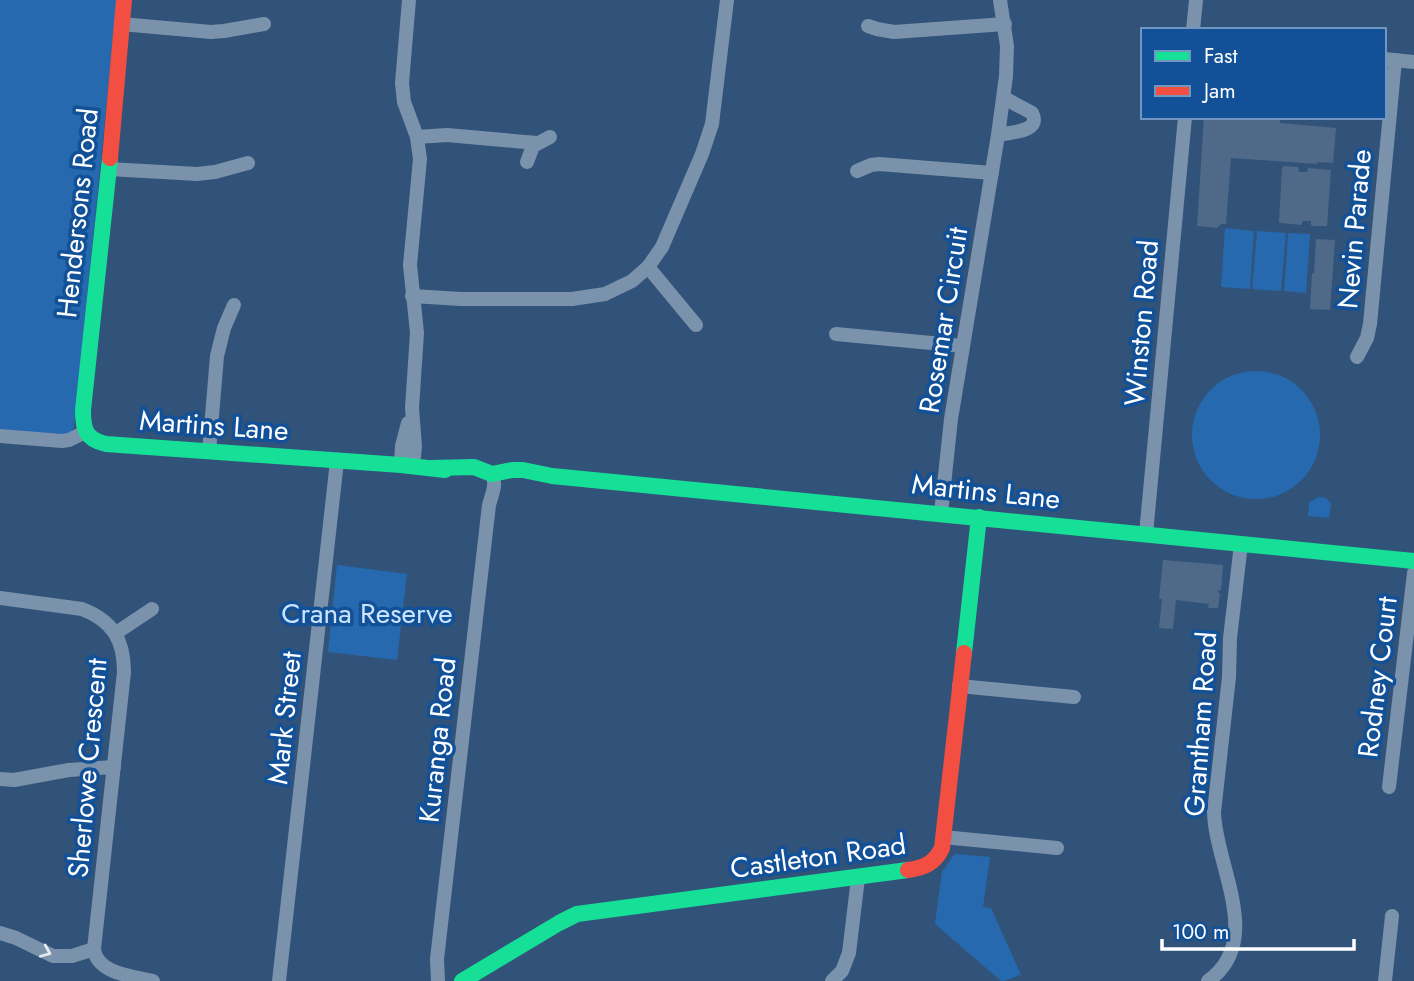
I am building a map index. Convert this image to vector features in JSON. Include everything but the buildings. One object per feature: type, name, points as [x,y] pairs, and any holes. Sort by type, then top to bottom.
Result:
[{"type":"street","name":"Hendersons Road","points":[[85,432],[83,410],[124,0]]},
{"type":"street","points":[[407,466],[415,446],[412,408],[417,333],[411,265],[420,168],[417,137],[404,102],[402,83],[410,0]]},
{"type":"street","points":[[413,301],[589,297],[619,288],[648,267],[662,247],[708,138],[714,113],[727,0]]},
{"type":"street","name":"Rosemar Circuit","points":[[941,513],[951,419],[1004,98],[1007,58],[1000,0]]},
{"type":"street","points":[[1193,28],[1196,0]]},
{"type":"street","points":[[121,24],[211,32],[264,24]]},
{"type":"street","points":[[868,26],[894,32],[1005,24]]},
{"type":"street","points":[[1389,60],[1414,62]]},
{"type":"street","name":"Nevin Parade","points":[[1386,102],[1389,60]]},
{"type":"street","points":[[998,135],[1028,129],[1035,121],[1032,113],[1004,98]]},
{"type":"street","name":"Winston Road","points":[[1146,534],[1185,119]]},
{"type":"street","name":"Nevin Parade","points":[[1357,357],[1367,338],[1370,324],[1385,119]]},
{"type":"street","points":[[417,137],[447,135],[543,140],[531,150],[527,162]]},
{"type":"street","points":[[109,169],[197,174],[248,163]]},
{"type":"street","points":[[857,171],[871,164],[879,164],[992,173]]},
{"type":"street","points":[[648,267],[696,325]]},
{"type":"street","points":[[209,452],[217,356],[224,328],[234,305]]},
{"type":"street","points":[[836,334],[963,346]]},
{"type":"street","points":[[0,436],[61,441],[85,432]]},
{"type":"street","name":"Martins Lane","points":[[85,432],[98,443],[432,468],[474,467],[491,477],[512,470],[1414,561]]},
{"type":"street","name":"Mark Street","points":[[279,981],[337,461]]},
{"type":"street","name":"Kuranga Road","points":[[438,981],[437,960],[489,505],[493,490],[491,477]]},
{"type":"street","name":"Castleton Road","points":[[462,981],[578,914],[858,878],[931,865],[939,855],[943,837],[979,517]]},
{"type":"street","name":"Grantham Road","points":[[1208,981],[1227,961],[1235,935],[1235,918],[1214,812],[1241,544]]},
{"type":"street","name":"Rodney Court","points":[[1389,787],[1414,573]]},
{"type":"street","name":"Sherlowe Crescent","points":[[0,598],[82,609],[93,613],[116,633],[122,645],[124,672],[94,949]]},
{"type":"street","points":[[116,633],[152,610]]},
{"type":"street","points":[[959,686],[1074,697]]},
{"type":"street","points":[[0,779],[14,780],[69,769],[114,766]]},
{"type":"street","points":[[943,837],[1057,848]]},
{"type":"street","points":[[832,981],[842,971],[849,953],[858,878]]},
{"type":"street","points":[[1385,981],[1392,916]]},
{"type":"street","points":[[0,933],[53,956],[72,956],[94,949],[97,960],[107,968],[153,981]]},
{"type":"green space","points":[[0,0],[117,0],[74,427],[66,435],[0,430]]},
{"type":"green space","points":[[1225,228],[1254,231],[1250,289],[1221,287]]},
{"type":"green space","points":[[1257,231],[1286,233],[1281,291],[1252,289]]},
{"type":"green space","points":[[1288,233],[1310,234],[1306,293],[1284,291]]},
{"type":"green space","points":[[1256,371],[1281,376],[1301,390],[1315,410],[1320,435],[1315,460],[1301,480],[1281,494],[1256,499],[1231,494],[1211,480],[1197,460],[1192,435],[1197,410],[1211,390],[1231,376]]},
{"type":"green space","points":[[1318,497],[1326,498],[1331,504],[1329,518],[1308,516],[1309,503]]},
{"type":"green space","name":"Crana Reserve","points":[[337,565],[407,574],[397,660],[328,652]]},
{"type":"green space","points":[[956,854],[990,857],[983,907],[991,908],[1021,975],[1001,981],[935,924],[942,871]]},
{"type":"traffic: fast","points":[[110,158],[83,410],[89,436],[106,444],[445,470]]},
{"type":"traffic: fast","points":[[432,468],[474,467],[492,474],[523,470],[552,476],[1414,561]]},
{"type":"traffic: fast","points":[[964,653],[979,517]]},
{"type":"traffic: fast","points":[[462,981],[577,914],[908,870]]},
{"type":"traffic: jam","points":[[110,158],[124,0]]},
{"type":"traffic: jam","points":[[908,870],[928,864],[942,848],[964,653]]}]
